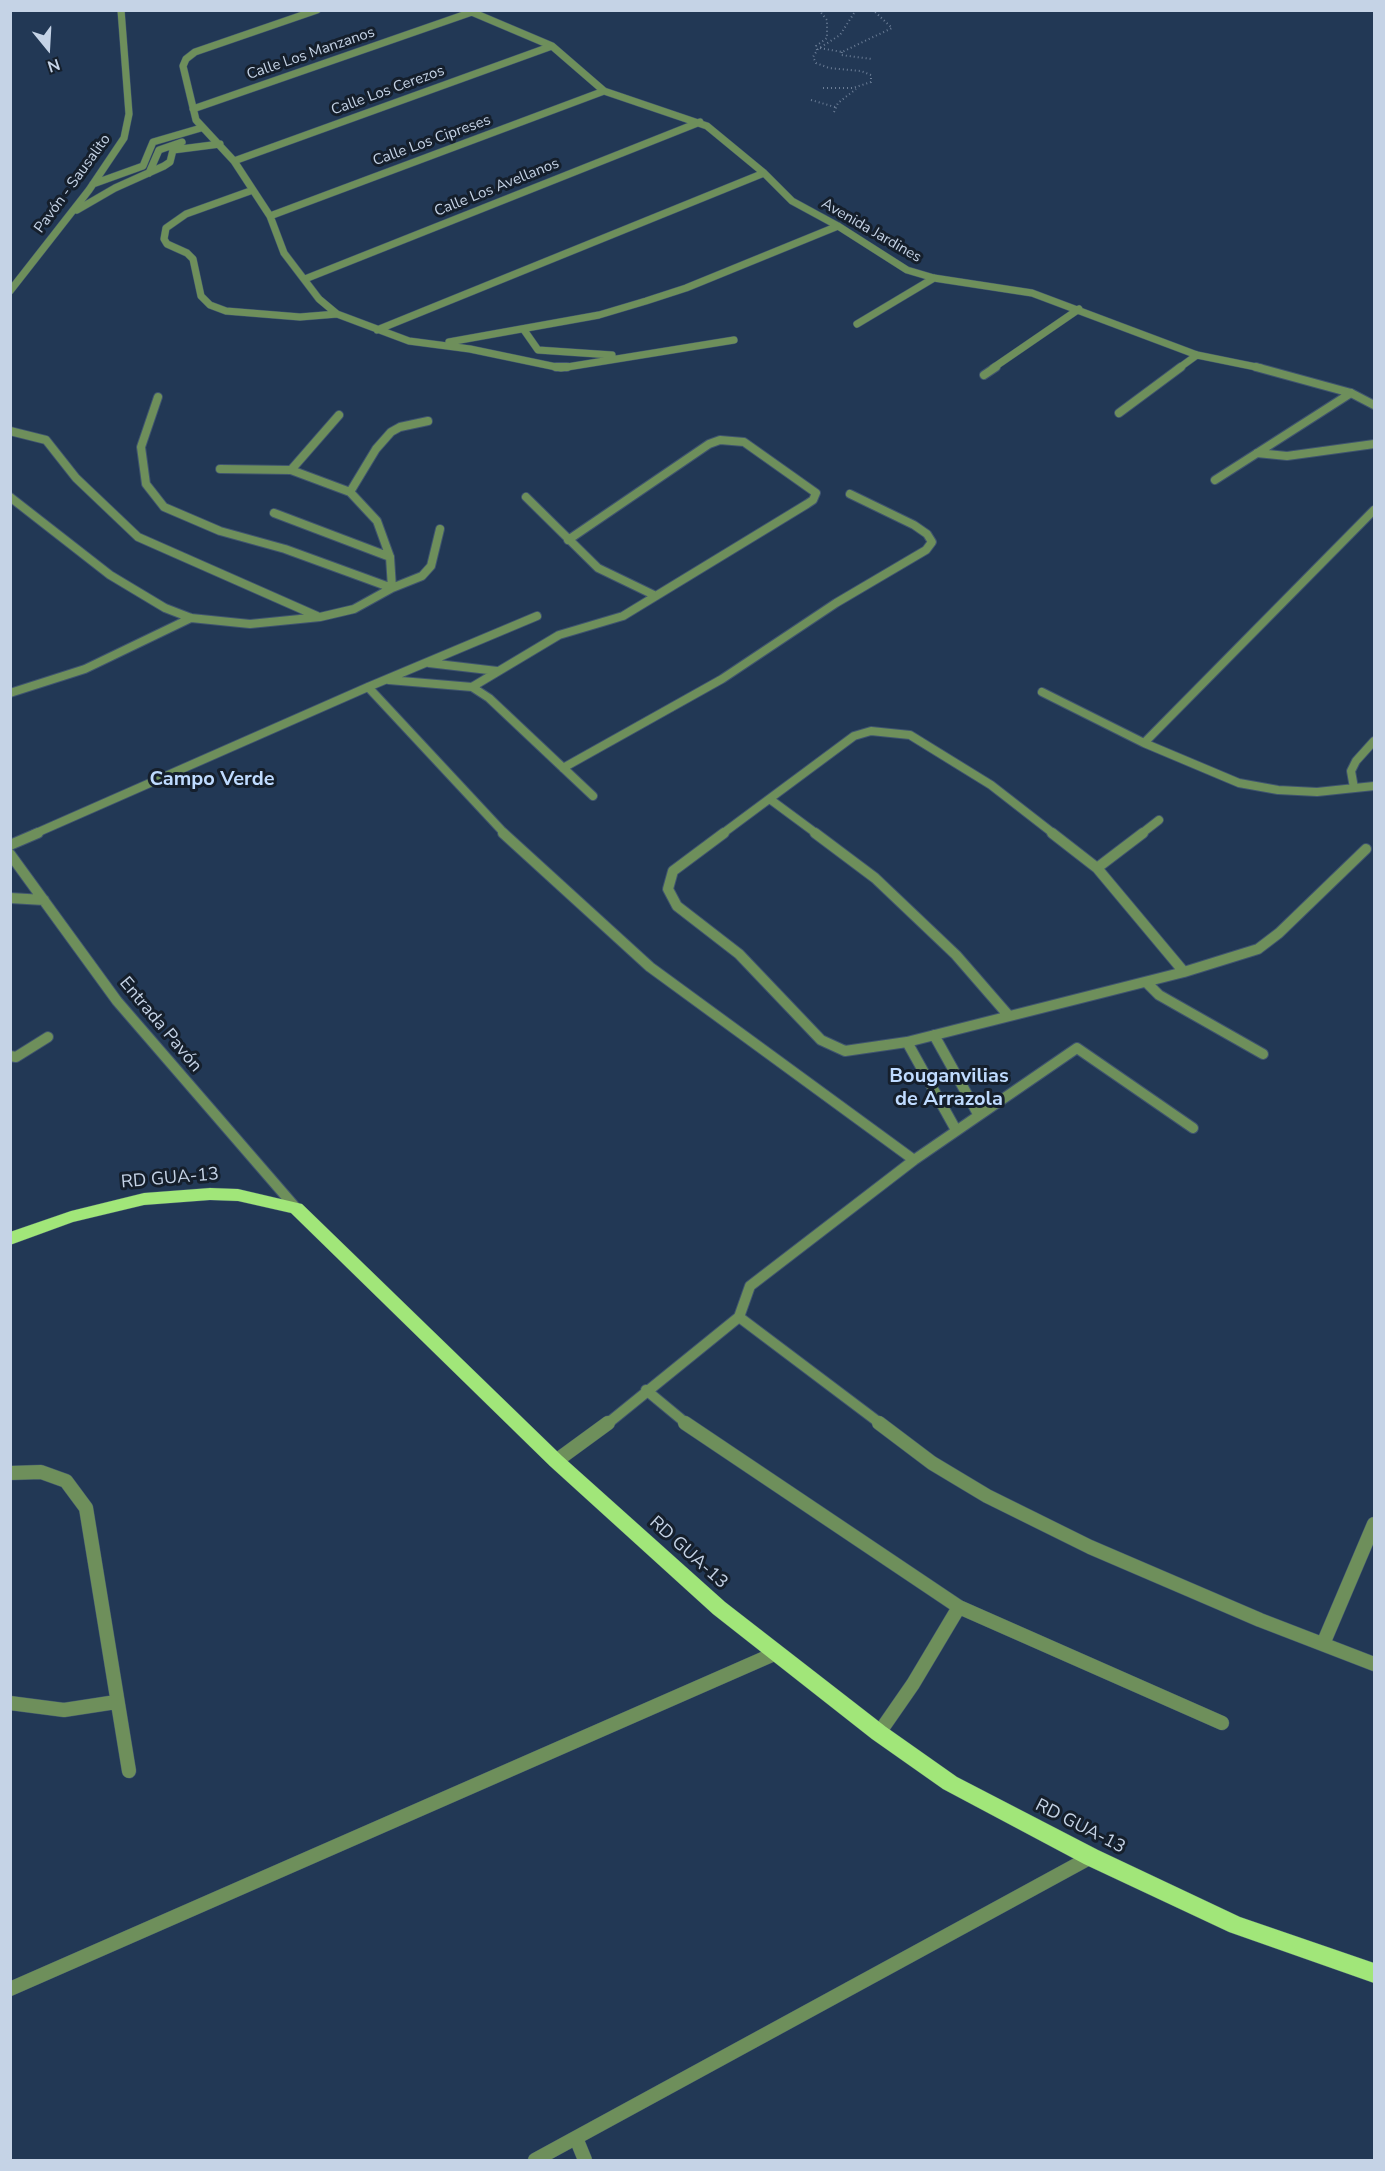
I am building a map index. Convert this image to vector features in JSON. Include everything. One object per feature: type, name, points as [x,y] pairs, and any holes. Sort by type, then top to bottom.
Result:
[{"type":"main road","name":"RD GUA-13","points":[[10,1239],[71,1217],[144,1199],[210,1194],[238,1195],[296,1208],[556,1461],[719,1608],[774,1654],[879,1733],[950,1783],[1091,1857],[1236,1925],[1374,1973]]},
{"type":"street","name":"Pavón - Sausalito","points":[[10,291],[91,187],[123,138],[128,125],[121,10]]},
{"type":"street","points":[[317,10],[189,55],[183,66],[193,109],[201,128],[220,144],[234,161],[270,216],[284,253],[319,299],[337,314],[409,341],[561,368],[734,340]]},
{"type":"street","name":"Calle Los Manzanos","points":[[193,109],[470,11]]},
{"type":"street","name":"Avenida Jardines","points":[[470,11],[552,46],[604,91],[700,122],[764,173],[792,201],[838,226],[907,270],[934,278],[1032,293],[1079,309],[1197,356],[1267,370],[1351,393],[1374,405]]},
{"type":"street","name":"Calle Los Cerezos","points":[[234,161],[552,46]]},
{"type":"street","name":"Calle Los Cipreses","points":[[270,216],[604,91]]},
{"type":"street","name":"Calle Los Avellanos","points":[[305,279],[700,122]]},
{"type":"street","points":[[91,187],[143,166],[153,142],[201,128]]},
{"type":"street","points":[[149,173],[159,150],[176,143],[211,136]]},
{"type":"street","points":[[71,213],[115,188],[170,162],[173,150],[220,144]]},
{"type":"street","points":[[101,171],[124,174]]},
{"type":"street","points":[[377,330],[764,173]]},
{"type":"street","points":[[91,187],[115,188]]},
{"type":"street","points":[[253,190],[186,213],[166,228],[164,239],[167,244],[187,253],[193,259],[201,296],[210,305],[236,312],[300,317],[337,314]]},
{"type":"street","points":[[433,344],[524,330],[599,315],[686,288],[838,226]]},
{"type":"street","points":[[857,324],[934,278]]},
{"type":"street","points":[[984,375],[1079,309]]},
{"type":"street","points":[[524,330],[538,350],[552,353],[641,356]]},
{"type":"street","points":[[1119,413],[1197,356]]},
{"type":"street","points":[[1215,480],[1351,393]]},
{"type":"street","points":[[158,397],[141,447],[147,484],[164,507],[220,531],[285,549],[392,588]]},
{"type":"street","points":[[291,470],[339,415]]},
{"type":"street","points":[[350,492],[376,448],[391,432],[400,426],[428,421]]},
{"type":"street","points":[[10,431],[46,440],[76,478],[138,537],[320,617]]},
{"type":"street","points":[[472,687],[540,644],[559,635],[623,616],[807,504],[816,493],[806,483],[744,442],[726,440],[714,442],[568,540]]},
{"type":"street","points":[[1257,453],[1287,456],[1374,444]]},
{"type":"street","points":[[220,469],[291,470],[350,492],[376,521],[390,557],[392,588]]},
{"type":"street","points":[[563,768],[722,679],[836,603],[926,550],[932,542],[927,534],[914,525],[850,494]]},
{"type":"street","points":[[10,497],[110,575],[165,608],[191,618],[250,624],[320,617],[354,609],[392,588],[422,576],[431,566],[440,529]]},
{"type":"street","points":[[526,497],[598,568],[656,596]]},
{"type":"street","points":[[1144,743],[1374,510]]},
{"type":"street","points":[[274,513],[390,557]]},
{"type":"street","points":[[10,845],[368,687],[537,616]]},
{"type":"street","points":[[10,693],[85,669],[191,618]]},
{"type":"street","points":[[426,663],[497,671]]},
{"type":"street","points":[[386,680],[472,687],[489,698],[593,796]]},
{"type":"street","points":[[368,687],[510,840],[650,967],[914,1160]]},
{"type":"street","points":[[1042,692],[1144,743],[1239,783],[1278,790],[1317,792],[1374,786]]},
{"type":"street","points":[[1184,972],[1097,868],[991,785],[901,732],[871,731],[854,736],[674,871],[668,889],[677,906],[739,954],[821,1041],[845,1051],[908,1042],[1184,972],[1258,949],[1279,933],[1366,849]]},
{"type":"street","points":[[1354,788],[1351,771],[1356,761],[1374,741]]},
{"type":"street","points":[[771,800],[875,878],[956,955],[1009,1016]]},
{"type":"street","points":[[1097,868],[1159,820]]},
{"type":"street","name":"Entrada Pavón","points":[[10,854],[117,1001],[296,1208]]},
{"type":"street","points":[[10,898],[44,900]]},
{"type":"street","points":[[1146,982],[1159,995],[1263,1054]]},
{"type":"street","points":[[934,1035],[978,1114]]},
{"type":"street","points":[[10,1056],[16,1057],[48,1037]]},
{"type":"street","points":[[908,1042],[956,1130]]},
{"type":"street","points":[[556,1461],[607,1424],[646,1390],[739,1317],[750,1286],[914,1160],[1077,1048],[1193,1128]]},
{"type":"street","points":[[739,1317],[932,1463],[987,1496],[1090,1547],[1374,1664]]},
{"type":"street","points":[[646,1390],[681,1420],[959,1607],[1222,1723]]},
{"type":"street","points":[[10,1473],[41,1472],[66,1480],[86,1508],[129,1771]]},
{"type":"street","points":[[1323,1644],[1374,1524]]},
{"type":"street","points":[[879,1733],[913,1684],[959,1607]]},
{"type":"street","points":[[10,1989],[774,1654]]},
{"type":"street","points":[[10,1703],[64,1710],[116,1702]]},
{"type":"street","points":[[536,2160],[1091,1857]]},
{"type":"street","points":[[576,2138],[585,2160]]},
{"type":"path","points":[[819,10],[827,20],[827,38],[815,49],[842,52],[892,28],[873,10]]},
{"type":"path","points":[[823,88],[858,86],[871,82],[871,75],[861,71],[829,68],[816,63],[813,57],[819,49],[840,35],[856,10]]},
{"type":"path","points":[[842,52],[841,56],[872,59]]},
{"type":"path","points":[[834,112],[836,107],[858,86]]},
{"type":"path","points":[[812,100],[836,107]]},
{"type":"district","name":"Campo Verde","points":[[212,780]]},
{"type":"district","name":"Bouganvilias de Arrazola","points":[[949,1088]]}]
